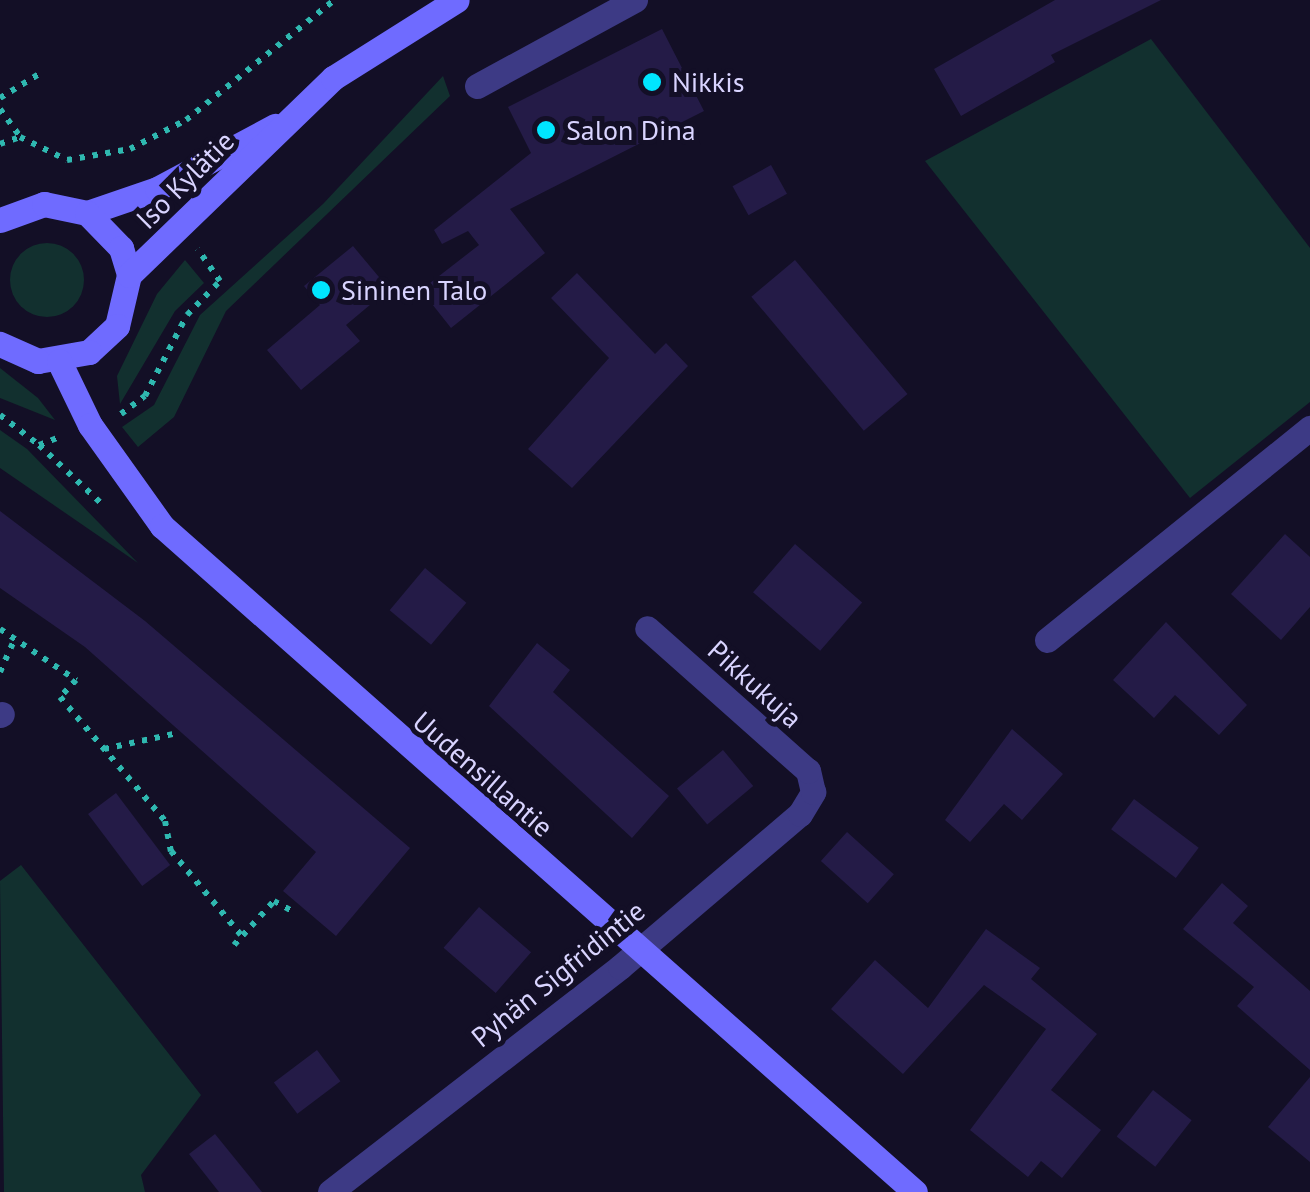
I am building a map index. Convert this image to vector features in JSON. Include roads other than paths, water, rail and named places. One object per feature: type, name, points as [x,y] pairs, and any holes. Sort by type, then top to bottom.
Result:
[{"type":"street","name":"Iso Kylätie","points":[[128,275],[280,124],[378,44],[458,0]]},
{"type":"street","points":[[477,86],[634,0]]},
{"type":"street","name":"Iso Kylätie","points":[[87,213],[156,189],[280,124]]},
{"type":"street","points":[[0,344],[59,361],[89,352],[117,326],[128,275],[121,248],[87,213],[44,204],[2,214]]},
{"type":"street","name":"Uudensillantie","points":[[59,361],[90,425],[162,526],[915,1192]]},
{"type":"street","points":[[1048,640],[1310,428]]},
{"type":"street","name":"Pikkukuja","points":[[647,628],[808,771],[813,792]]},
{"type":"street","name":"Pyhän Sigfridintie","points":[[330,1192],[638,950],[800,814],[813,792]]},
{"type":"place","name":"Nikkis","points":[[652,82]]},
{"type":"place","name":"Salon Dina","points":[[546,130]]},
{"type":"place","name":"Sininen Talo","points":[[321,290]]}]
